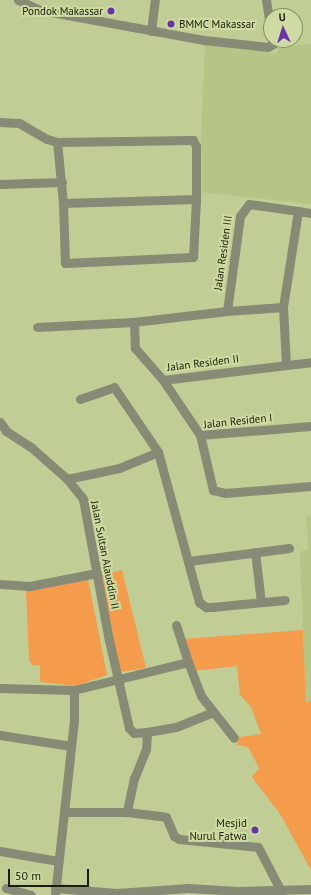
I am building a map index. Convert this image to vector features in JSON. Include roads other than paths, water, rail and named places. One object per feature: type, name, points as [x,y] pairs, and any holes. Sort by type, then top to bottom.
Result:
[{"type":"street","points":[[18,0],[40,10],[77,14],[151,31],[263,47]]},
{"type":"street","points":[[151,31],[155,0]]},
{"type":"street","points":[[0,122],[19,123],[47,139],[57,142],[192,140],[196,146],[196,199],[193,257],[73,264],[64,261],[62,182],[57,142]]},
{"type":"street","points":[[0,184],[62,182]]},
{"type":"street","points":[[63,203],[196,199]]},
{"type":"street","name":"Jalan Residen III","points":[[227,311],[243,209],[249,204],[298,211]]},
{"type":"street","points":[[286,365],[283,307],[298,211],[311,213]]},
{"type":"street","points":[[37,327],[134,322],[227,311],[283,307]]},
{"type":"street","points":[[134,322],[135,348],[163,380]]},
{"type":"street","name":"Jalan Residen II","points":[[200,435],[163,380],[311,362]]},
{"type":"street","points":[[80,399],[114,387],[158,452],[189,561],[195,592],[202,605],[285,600]]},
{"type":"street","name":"Jalan Sultan Alauddin II","points":[[0,422],[6,431],[32,448],[67,479],[85,507],[97,573],[130,730],[136,733],[147,732]]},
{"type":"street","name":"Jalan Residen I","points":[[311,426],[200,435],[215,492],[311,486]]},
{"type":"street","points":[[67,479],[119,468],[158,452]]},
{"type":"street","points":[[189,561],[289,548]]},
{"type":"street","points":[[255,552],[261,602]]},
{"type":"street","points":[[0,584],[30,586],[97,573]]},
{"type":"street","points":[[176,624],[198,690],[234,738]]},
{"type":"street","points":[[0,688],[74,690],[188,662]]},
{"type":"street","points":[[74,690],[71,746],[55,892],[281,891],[295,893],[311,889]]},
{"type":"street","points":[[127,812],[134,778],[146,749],[147,732],[176,727],[213,712]]},
{"type":"street","points":[[0,735],[71,746]]},
{"type":"street","points":[[64,812],[127,812],[166,816],[174,836],[179,839],[258,847],[281,891]]},
{"type":"street","points":[[0,851],[58,861]]},
{"type":"street","points":[[6,888],[31,895]]},
{"type":"place","name":"Pondok Makassar","points":[[111,11]]},
{"type":"place","name":"BMMC Makassar","points":[[171,24]]},
{"type":"place","name":"Mesjid Nurul Fatwa","points":[[255,830]]}]
